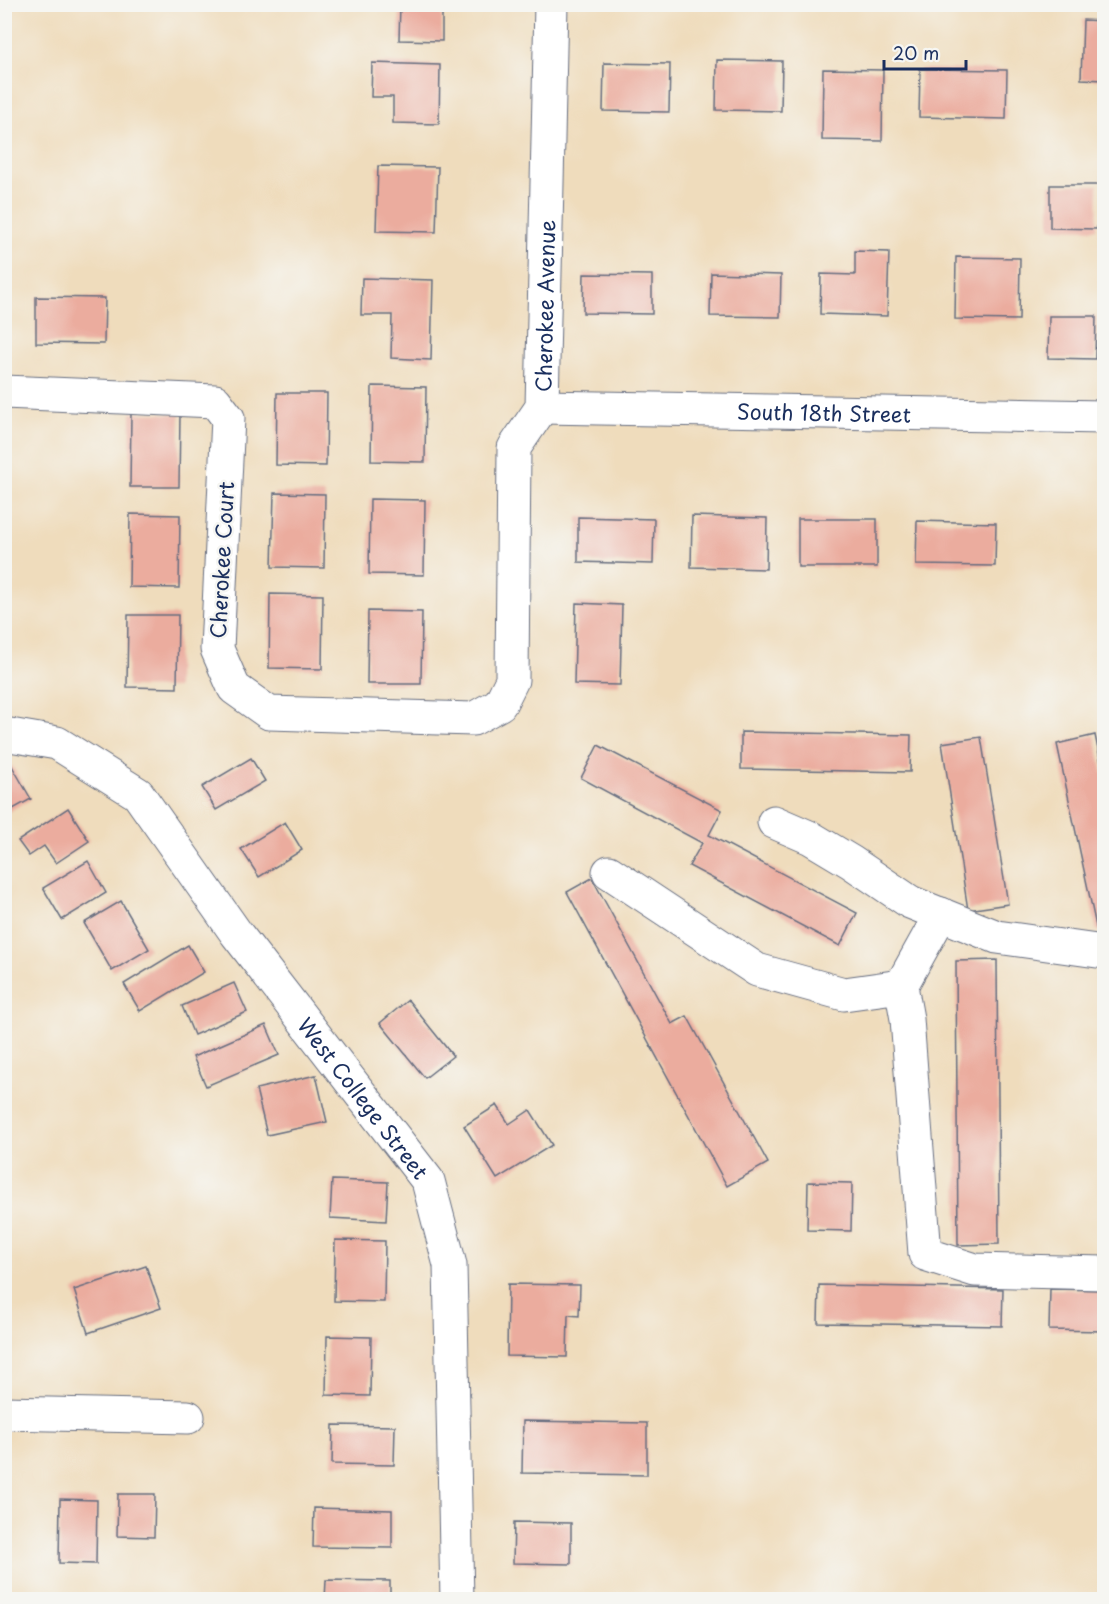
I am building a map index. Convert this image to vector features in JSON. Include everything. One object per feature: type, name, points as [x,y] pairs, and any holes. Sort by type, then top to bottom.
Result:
[{"type":"street","name":"Cherokee Avenue","points":[[500,704],[512,680],[514,448],[542,406],[551,4]]},
{"type":"street","name":"Cherokee Court","points":[[4,392],[215,401],[228,418],[217,649],[234,688],[269,713],[473,719],[500,704]]},
{"type":"street","name":"South 18th Street","points":[[542,406],[1104,417]]},
{"type":"street","name":"West College Street","points":[[4,734],[57,743],[138,794],[236,933],[428,1181],[450,1265],[458,1599]]},
{"type":"street","points":[[774,822],[811,838],[851,861],[909,902],[997,937],[1104,952]]},
{"type":"street","points":[[609,872],[757,970],[844,994],[901,986]]},
{"type":"street","points":[[941,914],[901,986],[907,1019],[925,1254],[975,1270],[1104,1274]]},
{"type":"street","points":[[4,1413],[188,1417]]},
{"type":"building","points":[[400,4],[442,4],[442,41],[399,40]]},
{"type":"building","points":[[1083,20],[1104,21],[1104,80],[1081,79]]},
{"type":"building","points":[[717,60],[782,61],[781,111],[716,110]]},
{"type":"building","points":[[372,63],[440,65],[439,124],[393,123],[393,97],[371,97]]},
{"type":"building","points":[[604,63],[670,64],[669,112],[603,111]]},
{"type":"building","points":[[823,69],[883,70],[882,141],[822,140]]},
{"type":"building","points":[[920,69],[1007,70],[1006,119],[919,117]]},
{"type":"building","points":[[378,166],[438,167],[436,232],[376,231]]},
{"type":"building","points":[[1050,185],[1098,185],[1097,229],[1050,228]]},
{"type":"building","points":[[855,251],[889,252],[887,316],[820,314],[821,274],[855,275]]},
{"type":"building","points":[[956,257],[1020,258],[1019,320],[955,319]]},
{"type":"building","points":[[711,273],[781,275],[780,317],[710,316]]},
{"type":"building","points":[[584,274],[652,275],[652,314],[583,313]]},
{"type":"building","points":[[362,278],[433,280],[431,360],[391,358],[392,315],[361,315]]},
{"type":"building","points":[[36,297],[105,298],[104,344],[36,343]]},
{"type":"building","points":[[1049,316],[1096,316],[1095,359],[1048,358]]},
{"type":"building","points":[[372,386],[426,387],[425,462],[371,461]]},
{"type":"building","points":[[277,393],[327,393],[326,466],[276,465]]},
{"type":"building","points":[[131,413],[180,414],[179,487],[130,487]]},
{"type":"building","points":[[274,493],[325,494],[324,568],[272,567]]},
{"type":"building","points":[[370,499],[425,500],[424,575],[369,574]]},
{"type":"building","points":[[130,514],[180,515],[179,588],[129,587]]},
{"type":"building","points":[[692,516],[767,518],[766,569],[691,567]]},
{"type":"building","points":[[578,517],[654,519],[653,564],[578,562]]},
{"type":"building","points":[[798,519],[877,519],[877,567],[798,567]]},
{"type":"building","points":[[917,521],[996,523],[995,566],[916,565]]},
{"type":"building","points":[[270,594],[323,595],[322,669],[269,668]]},
{"type":"building","points":[[576,603],[622,605],[620,685],[574,684]]},
{"type":"building","points":[[368,611],[422,612],[421,684],[367,684]]},
{"type":"building","points":[[128,615],[178,615],[177,688],[127,687]]},
{"type":"building","points":[[741,732],[911,735],[910,772],[741,769]]},
{"type":"building","points":[[1095,735],[1104,778],[1104,929],[1097,931],[1057,744]]},
{"type":"building","points":[[981,737],[1008,904],[968,910],[942,743]]},
{"type":"building","points":[[598,745],[722,810],[709,835],[857,913],[840,946],[689,866],[702,843],[581,778]]},
{"type":"building","points":[[251,758],[265,781],[216,810],[202,787]]},
{"type":"building","points":[[12,766],[31,799],[4,814],[4,770]]},
{"type":"building","points":[[68,808],[89,841],[56,863],[44,846],[29,856],[18,841]]},
{"type":"building","points":[[285,822],[302,850],[259,877],[241,849]]},
{"type":"building","points":[[88,861],[106,893],[62,920],[43,888]]},
{"type":"building","points":[[592,878],[672,1024],[687,1016],[768,1163],[727,1186],[567,892]]},
{"type":"building","points":[[121,901],[149,949],[112,971],[84,923]]},
{"type":"building","points":[[188,945],[204,972],[140,1011],[124,984]]},
{"type":"building","points":[[997,960],[999,1244],[958,1245],[956,961]]},
{"type":"building","points":[[234,983],[247,1012],[194,1035],[182,1006]]},
{"type":"building","points":[[408,1000],[453,1056],[425,1078],[380,1023]]},
{"type":"building","points":[[266,1025],[279,1055],[206,1086],[193,1057]]},
{"type":"building","points":[[316,1075],[327,1122],[267,1135],[256,1089]]},
{"type":"building","points":[[497,1105],[509,1124],[530,1110],[552,1145],[497,1179],[464,1126]]},
{"type":"building","points":[[332,1180],[388,1182],[386,1221],[330,1218]]},
{"type":"building","points":[[808,1182],[852,1183],[851,1231],[807,1230]]},
{"type":"building","points":[[335,1240],[385,1241],[384,1302],[334,1301]]},
{"type":"building","points":[[146,1266],[161,1308],[88,1333],[74,1290]]},
{"type":"building","points":[[508,1284],[580,1285],[579,1316],[568,1315],[567,1357],[507,1356]]},
{"type":"building","points":[[819,1285],[1003,1289],[1002,1326],[818,1323]]},
{"type":"building","points":[[1050,1289],[1104,1290],[1104,1331],[1049,1330]]},
{"type":"building","points":[[327,1336],[371,1337],[370,1396],[326,1395]]},
{"type":"building","points":[[523,1421],[647,1423],[647,1475],[522,1473]]},
{"type":"building","points":[[333,1425],[395,1426],[394,1465],[332,1464]]},
{"type":"building","points":[[118,1494],[155,1494],[154,1537],[117,1536]]},
{"type":"building","points":[[60,1499],[97,1500],[96,1564],[59,1563]]},
{"type":"building","points":[[314,1508],[392,1510],[392,1548],[313,1547]]},
{"type":"building","points":[[514,1522],[571,1523],[571,1564],[513,1563]]},
{"type":"building","points":[[326,1580],[390,1581],[390,1600],[325,1600]]}]
